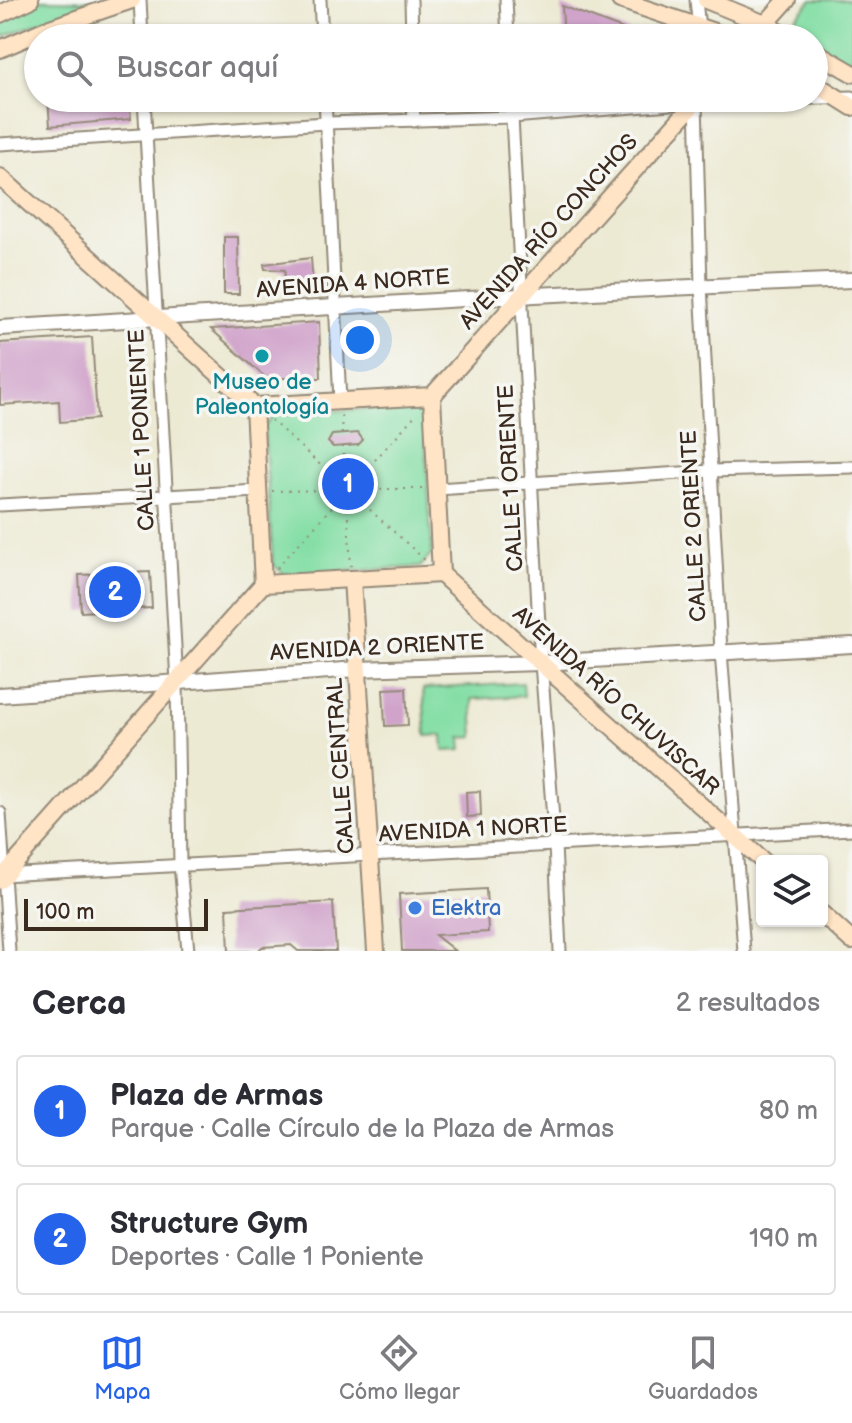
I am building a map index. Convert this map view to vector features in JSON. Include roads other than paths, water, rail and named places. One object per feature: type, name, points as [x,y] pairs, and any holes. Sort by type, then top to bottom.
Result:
[{"type":"main road","points":[[0,14],[30,0]]},
{"type":"main road","points":[[62,24],[132,0]]},
{"type":"main road","points":[[620,0],[680,24]]},
{"type":"main road","points":[[706,0],[765,24],[787,0]]},
{"type":"main road","points":[[0,49],[24,39]]},
{"type":"main road","points":[[828,59],[852,73]]},
{"type":"main road","points":[[828,90],[848,101]]},
{"type":"main road","name":"AVENIDA RÍO CONCHOS","points":[[432,396],[685,112]]},
{"type":"main road","points":[[0,177],[254,406],[263,584],[2,877]]},
{"type":"main road","points":[[254,406],[432,396],[437,489],[441,574],[263,584]]},
{"type":"main road","name":"AVENIDA RÍO CHUVISCAR","points":[[441,574],[756,855]]},
{"type":"main road","name":"CALLE CENTRAL","points":[[352,579],[376,951]]},
{"type":"main road","points":[[828,919],[852,941]]},
{"type":"street","points":[[140,0],[141,24]]},
{"type":"street","points":[[320,0],[321,24]]},
{"type":"street","points":[[411,0],[412,24]]},
{"type":"street","points":[[506,0],[507,24]]},
{"type":"street","points":[[696,0],[699,24]]},
{"type":"street","points":[[828,101],[848,101]]},
{"type":"street","name":"CALLE 1 PONIENTE","points":[[145,112],[177,682],[180,865],[188,951]]},
{"type":"street","points":[[326,112],[340,401]]},
{"type":"street","points":[[414,112],[414,121]]},
{"type":"street","name":"CALLE 1 ORIENTE","points":[[512,112],[541,663],[560,951]]},
{"type":"street","points":[[0,144],[326,123],[512,117],[563,112]]},
{"type":"street","name":"CALLE 2 ORIENTE","points":[[697,112],[701,286],[721,651],[744,951]]},
{"type":"street","name":"AVENIDA 4 NORTE","points":[[0,328],[522,295],[852,280]]},
{"type":"street","points":[[437,489],[711,471],[852,467]]},
{"type":"street","points":[[0,505],[258,491]]},
{"type":"street","name":"AVENIDA 2 ORIENTE","points":[[0,695],[357,669],[541,663],[852,645]]},
{"type":"street","points":[[0,813],[9,951]]},
{"type":"street","name":"AVENIDA 1 NORTE","points":[[2,877],[852,829]]},
{"type":"place","name":"Museo de Paleontología","points":[[262,356]]},
{"type":"place","name":"Plaza de Armas","points":[[348,484]]},
{"type":"place","name":"Structure Gym","points":[[115,592]]},
{"type":"place","name":"Elektra","points":[[415,908]]}]
